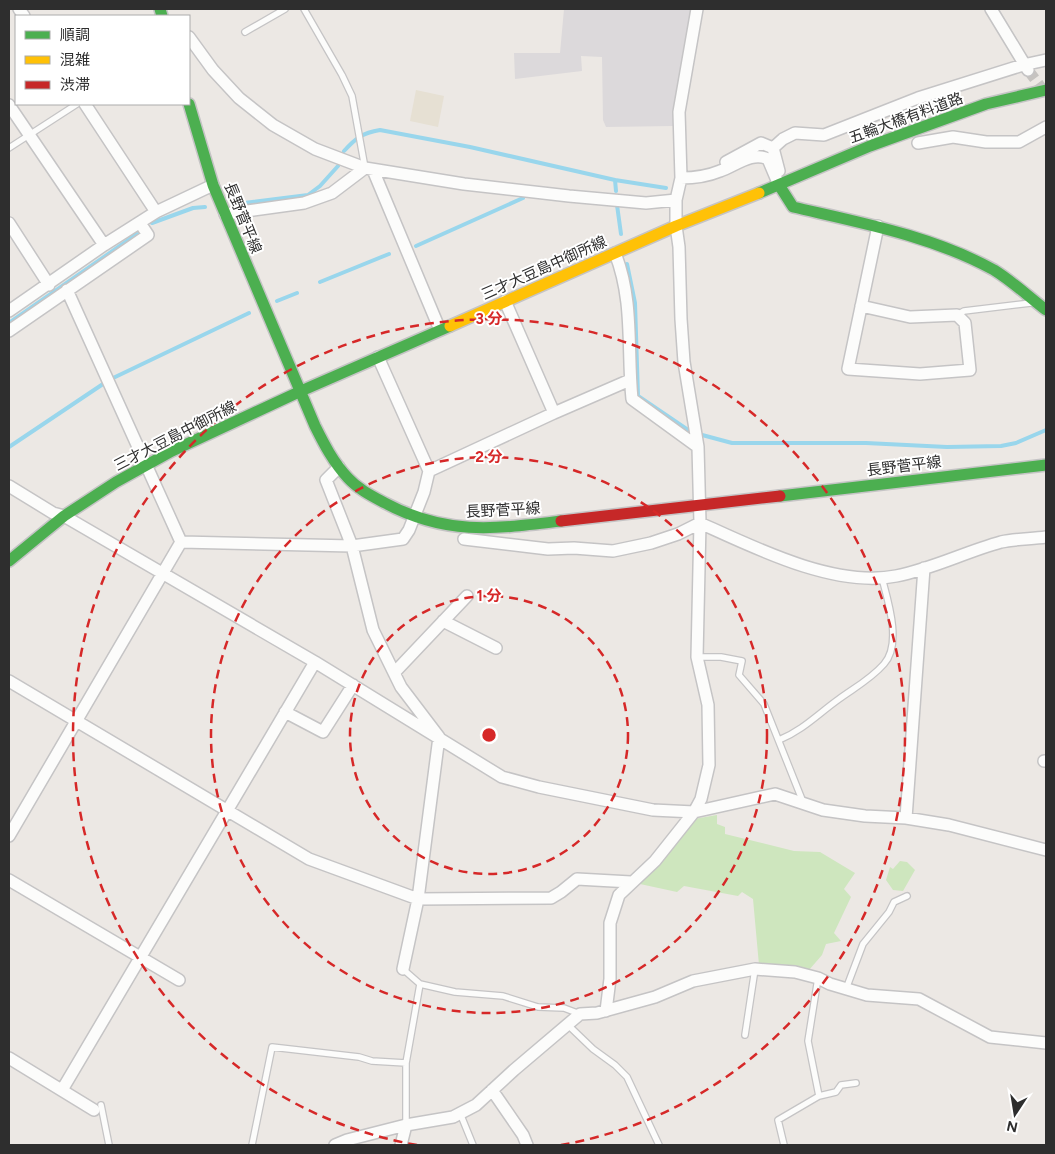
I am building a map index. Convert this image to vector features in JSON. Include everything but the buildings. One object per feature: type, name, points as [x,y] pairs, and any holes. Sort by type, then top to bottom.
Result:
[{"type":"main road","name":"五輪大橋有料道路","points":[[779,185],[870,146],[952,115],[986,104],[1046,90]]},
{"type":"main road","name":"長野菅平線","points":[[189,105],[225,214],[315,426],[331,458],[348,478],[366,493],[398,510],[439,524],[487,529],[1046,465]]},
{"type":"main road","name":"三才大豆島中御所線","points":[[9,560],[64,516],[116,482],[172,451],[301,391],[676,226],[779,185]]},
{"type":"main road","points":[[779,185],[793,207],[894,230],[939,245],[995,271],[1042,305]]},
{"type":"street","points":[[606,1011],[610,979],[610,923],[619,895],[655,861],[694,812],[701,799],[709,765],[708,705],[697,657],[700,524],[697,444],[696,428],[684,362],[681,319],[680,247],[676,226],[676,200],[681,178],[680,112],[697,9]]},
{"type":"street","points":[[996,11],[1026,68]]},
{"type":"street","points":[[190,38],[213,70],[239,98],[273,125],[315,149],[369,169],[464,184],[569,196],[646,203],[676,200]]},
{"type":"street","points":[[773,148],[783,139],[794,133],[824,135],[918,98],[1026,68],[1046,60]]},
{"type":"street","points":[[9,105],[104,245]]},
{"type":"street","points":[[85,105],[156,212]]},
{"type":"street","points":[[918,143],[953,137],[986,142],[1018,142],[1046,127]]},
{"type":"street","points":[[710,174],[755,145],[760,143],[773,148]]},
{"type":"street","points":[[773,148],[778,167],[779,185]]},
{"type":"street","points":[[681,178],[710,174],[753,157],[764,157],[771,163],[779,185]]},
{"type":"street","points":[[225,214],[304,203],[332,193],[369,169]]},
{"type":"street","points":[[369,169],[440,330]]},
{"type":"street","points":[[9,312],[104,245],[156,212],[214,185]]},
{"type":"street","points":[[9,223],[49,284]]},
{"type":"street","points":[[9,330],[148,235],[140,223]]},
{"type":"street","points":[[861,306],[910,317],[957,315],[964,323],[970,370],[920,374],[848,369],[861,306],[878,226]]},
{"type":"street","points":[[615,253],[629,305],[632,399],[697,444]]},
{"type":"street","points":[[67,290],[181,542]]},
{"type":"street","points":[[505,301],[554,413]]},
{"type":"street","points":[[181,542],[352,546],[403,539],[409,530],[424,492],[429,471],[378,357]]},
{"type":"street","points":[[429,471],[630,380]]},
{"type":"street","points":[[339,467],[326,480],[352,546],[373,630],[401,687],[439,738],[418,899],[403,970]]},
{"type":"street","points":[[9,486],[52,513],[64,516],[315,662],[502,777],[654,810],[694,812],[775,794],[823,810],[848,814],[906,818],[949,825],[1046,850]]},
{"type":"street","points":[[464,539],[548,549],[574,548],[613,551],[651,543],[700,524],[785,560],[847,577],[882,578],[897,576],[924,568],[1003,542],[1046,537]]},
{"type":"street","points":[[9,836],[181,542]]},
{"type":"street","points":[[906,818],[924,568]]},
{"type":"street","points":[[394,673],[467,596]]},
{"type":"street","points":[[443,621],[496,648]]},
{"type":"street","points":[[62,1090],[315,662]]},
{"type":"street","points":[[9,681],[309,859],[418,899],[551,898],[562,892],[577,879],[631,882]]},
{"type":"street","points":[[285,712],[323,732],[353,686]]},
{"type":"street","points":[[9,880],[179,980]]},
{"type":"street","points":[[335,1145],[347,1140],[406,1125],[453,1117],[476,1105],[580,1014],[597,1014],[655,997],[693,981],[755,969],[795,972],[867,995],[919,999],[990,1037],[1046,1044]]},
{"type":"street","points":[[9,1058],[62,1090],[97,1107]]},
{"type":"street","points":[[492,1090],[523,1134],[527,1145]]},
{"type":"street","points":[[401,1145],[406,1125]]},
{"type":"lane","points":[[245,32],[285,9]]},
{"type":"lane","points":[[304,9],[352,96],[361,145],[369,169]]},
{"type":"lane","points":[[9,148],[75,105]]},
{"type":"lane","points":[[957,315],[964,311],[1042,305]]},
{"type":"lane","points":[[779,740],[795,733],[839,698],[867,680],[885,664],[890,655],[892,623],[882,578]]},
{"type":"lane","points":[[697,657],[721,657],[742,662],[739,675],[764,704],[804,804]]},
{"type":"lane","points":[[846,989],[863,944],[889,912],[894,902],[907,896]]},
{"type":"lane","points":[[745,1035],[755,969]]},
{"type":"lane","points":[[403,970],[420,984],[455,992],[503,996],[538,1007],[564,1008],[580,1014]]},
{"type":"lane","points":[[818,978],[808,1040],[819,1096]]},
{"type":"lane","points":[[406,1125],[406,1063],[420,984]]},
{"type":"lane","points":[[568,1025],[593,1050],[615,1065],[627,1077],[659,1145]]},
{"type":"lane","points":[[252,1145],[272,1046],[359,1057],[372,1062],[406,1063]]},
{"type":"lane","points":[[784,1145],[778,1120],[819,1096],[836,1092],[841,1085],[856,1084]]},
{"type":"lane","points":[[97,1107],[109,1145]]},
{"type":"lane","points":[[460,1113],[473,1145]]},
{"type":"shaded area","points":[[564,9],[691,9],[673,116],[673,126],[606,127],[603,120],[602,57],[581,56],[582,71],[515,79],[514,53],[560,53]]},
{"type":"shaded area","points":[[416,90],[444,96],[438,127],[410,121]]},
{"type":"green space","points":[[717,815],[717,824],[725,827],[725,834],[794,851],[820,852],[855,873],[844,889],[851,897],[834,933],[841,941],[826,944],[822,955],[809,970],[786,965],[759,965],[753,899],[742,892],[738,896],[684,886],[677,892],[640,884],[694,819]]},
{"type":"green space","points":[[900,861],[907,862],[915,870],[903,891],[893,890],[886,880],[890,867],[893,869]]},
{"type":"waterway","points":[[344,151],[360,137],[380,130],[470,147],[615,180],[616,191]]},
{"type":"waterway","points":[[236,204],[308,195],[320,186],[338,166]]},
{"type":"waterway","points":[[615,180],[666,188]]},
{"type":"waterway","points":[[416,246],[523,198]]},
{"type":"waterway","points":[[617,205],[621,234]]},
{"type":"waterway","points":[[152,223],[193,208],[205,207]]},
{"type":"waterway","points":[[9,323],[137,234]]},
{"type":"waterway","points":[[320,282],[389,254]]},
{"type":"waterway","points":[[627,264],[635,303],[638,396],[691,432],[732,443],[866,443],[947,447],[1001,446],[1016,443],[1046,430]]},
{"type":"waterway","points":[[277,301],[297,293]]},
{"type":"waterway","points":[[111,379],[249,313]]},
{"type":"waterway","points":[[9,447],[103,384]]},
{"type":"tunnel","points":[[1028,70],[1046,94]]},
{"type":"traffic: fast","points":[[160,9],[162,15]]},
{"type":"traffic: fast","points":[[759,193],[870,146],[986,104],[1046,90]]},
{"type":"traffic: fast","points":[[189,105],[213,185],[315,426],[333,459],[348,478],[356,486],[385,503],[429,521],[451,525],[493,528],[561,521]]},
{"type":"traffic: fast","points":[[779,185],[793,207],[921,239],[970,258],[1001,274],[1046,310]]},
{"type":"traffic: fast","points":[[9,561],[64,516],[116,482],[172,451],[301,391],[450,326]]},
{"type":"traffic: fast","points":[[780,496],[1046,465]]},
{"type":"traffic: slow","points":[[450,326],[676,226],[759,193]]},
{"type":"traffic: jam","points":[[561,521],[780,496]]}]
